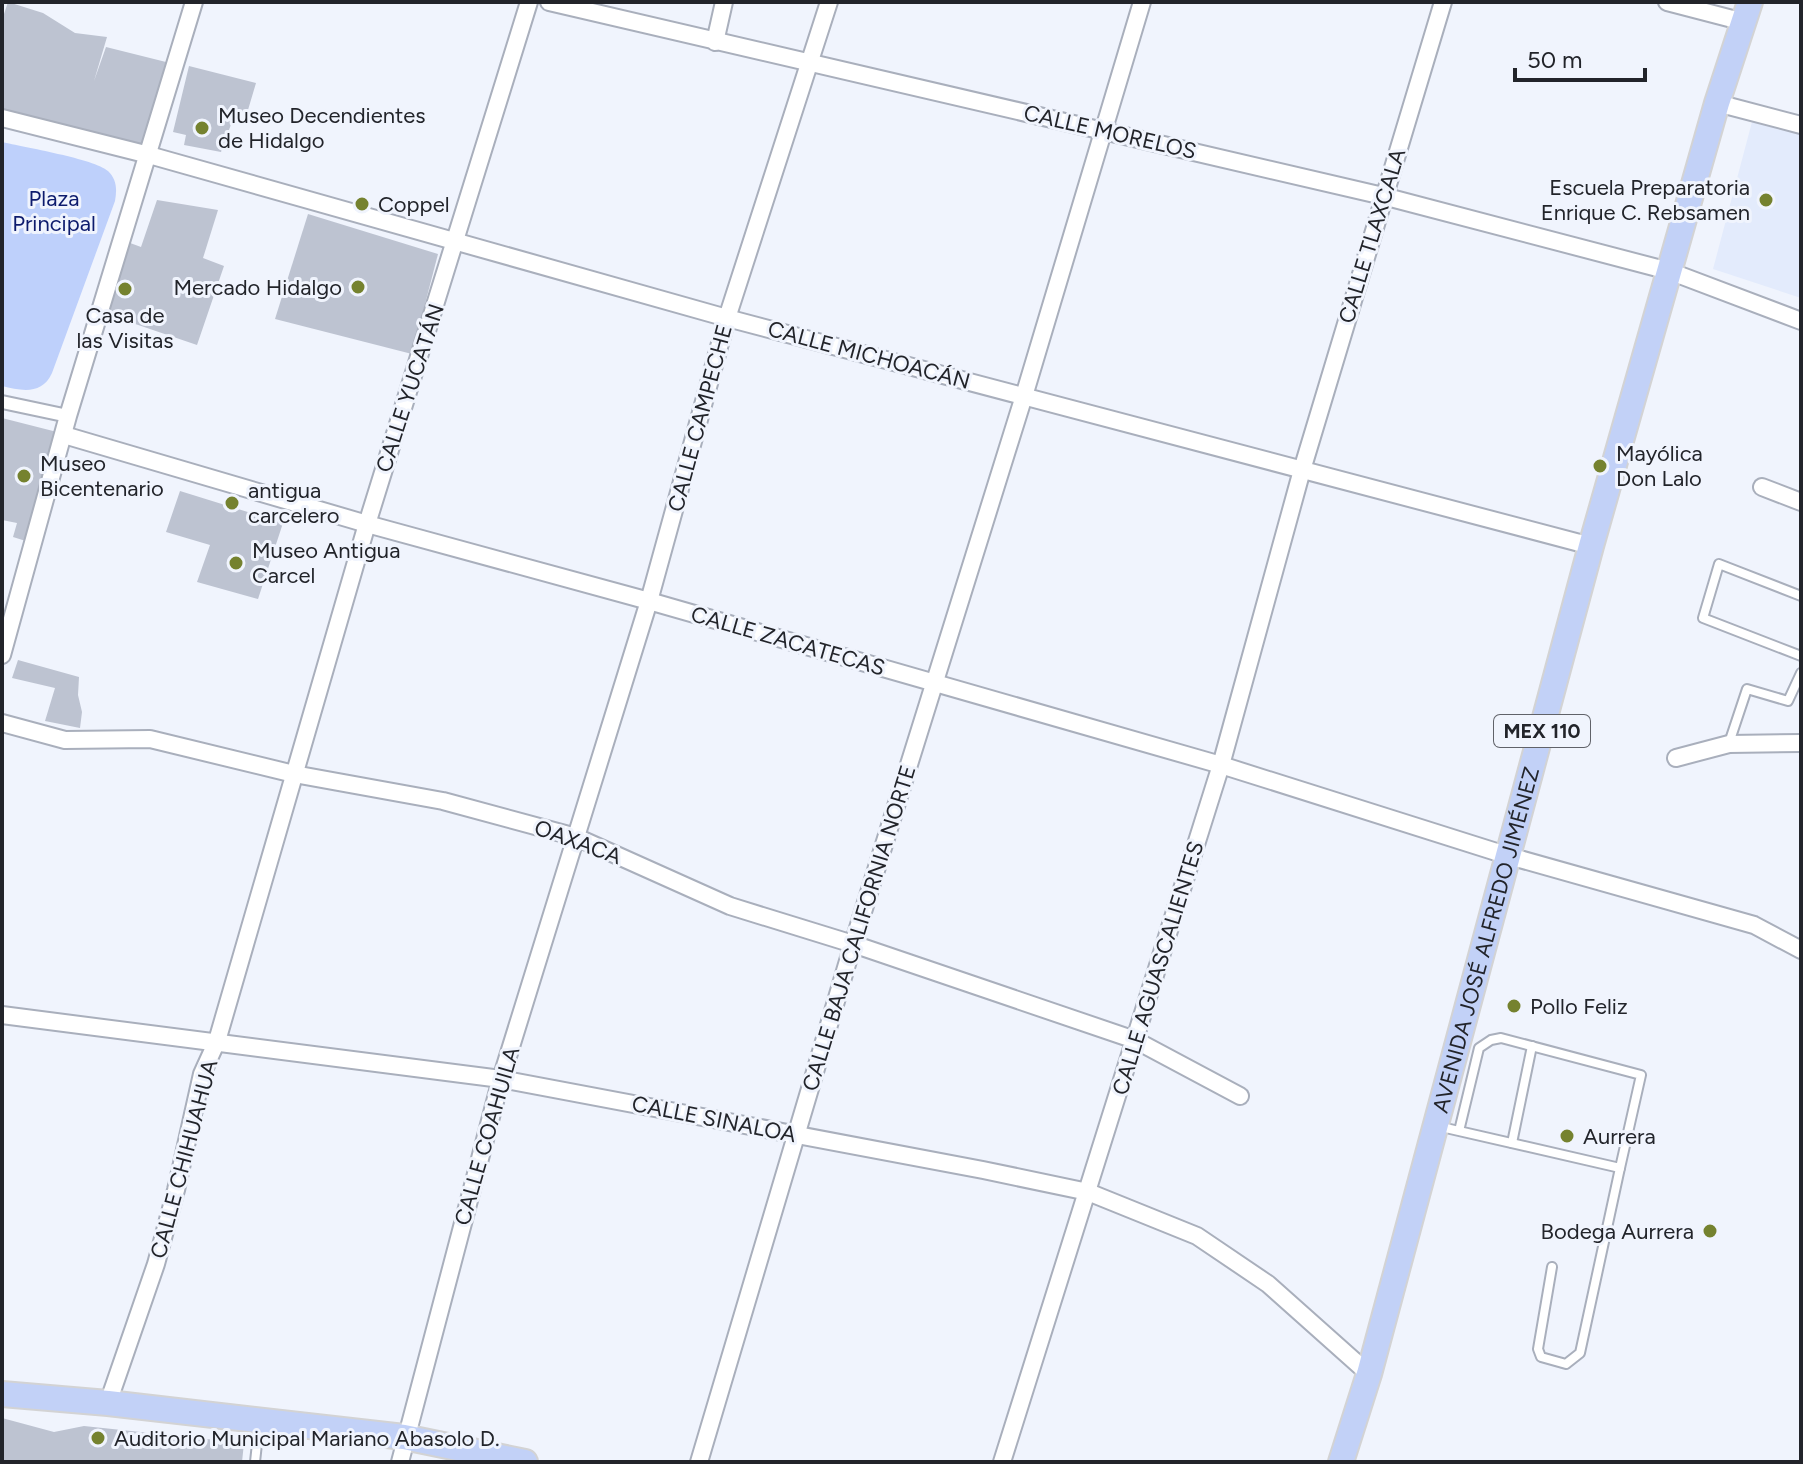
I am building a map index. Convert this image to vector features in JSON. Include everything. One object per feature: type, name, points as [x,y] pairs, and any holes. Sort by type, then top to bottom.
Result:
[{"type":"main road","name":"AVENIDA JOSÉ ALFREDO JIMÉNEZ","points":[[1341,1462],[1448,1128],[1509,856],[1591,546],[1717,103],[1747,12]]},
{"type":"main road","points":[[2,1394],[404,1437],[525,1462]]},
{"type":"street","points":[[2,655],[68,416],[194,2]]},
{"type":"street","name":"CALLE YUCATÁN","points":[[294,774],[367,524],[529,2]]},
{"type":"street","name":"CALLE MORELOS","points":[[549,2],[1383,196],[1669,271],[1801,321]]},
{"type":"street","points":[[715,42],[724,2]]},
{"type":"street","name":"CALLE CAMPECHE","points":[[576,837],[649,601],[727,318],[829,2]]},
{"type":"street","name":"CALLE BAJA CALIFORNIA NORTE","points":[[699,1462],[853,944],[1024,396],[1142,2]]},
{"type":"street","name":"CALLE TLAXCALA","points":[[1302,470],[1443,2]]},
{"type":"street","points":[[1667,2],[1747,12]]},
{"type":"street","points":[[1717,103],[1801,125]]},
{"type":"street","name":"CALLE MICHOACÁN","points":[[2,118],[149,155],[727,318],[1591,546]]},
{"type":"street","points":[[2,402],[68,416]]},
{"type":"street","name":"CALLE ZACATECAS","points":[[64,435],[367,524],[649,601],[1221,765],[1509,856],[1754,925],[1801,950]]},
{"type":"street","name":"CALLE AGUASCALIENTES","points":[[1002,1462],[1221,765],[1302,470]]},
{"type":"street","points":[[1762,487],[1801,502]]},
{"type":"street","name":"OAXACA","points":[[2,723],[65,740],[150,739],[294,774],[443,801],[576,837],[730,906],[853,944],[1135,1040],[1240,1096]]},
{"type":"street","points":[[1676,758],[1729,744],[1801,743]]},
{"type":"street","name":"CALLE CHIHUAHUA","points":[[108,1403],[156,1264],[202,1074],[217,1041],[294,774]]},
{"type":"street","name":"CALLE COAHUILA","points":[[400,1462],[404,1437],[501,1079],[576,837]]},
{"type":"street","name":"CALLE SINALOA","points":[[2,1015],[501,1079],[1088,1192],[1197,1236],[1268,1284],[1369,1374]]},
{"type":"lane","points":[[1801,596],[1719,564],[1703,618],[1801,656]]},
{"type":"lane","points":[[1729,744],[1747,689],[1788,701],[1801,673]]},
{"type":"lane","points":[[1552,1267],[1538,1349],[1541,1357],[1566,1364],[1580,1353],[1641,1075],[1501,1038],[1479,1048],[1448,1128],[1620,1168]]},
{"type":"lane","points":[[1512,1143],[1532,1046]]},
{"type":"lane","points":[[255,1462],[260,1420]]},
{"type":"shaded area","name":"Escuela Preparatoria Enrique C. Rebsamen","points":[[1753,118],[1801,131],[1801,298],[1713,269]]},
{"type":"green space","name":"Plaza Principal","points":[[2,142],[89,162],[108,171],[116,185],[115,201],[52,373],[43,385],[31,390],[2,386]]},
{"type":"building","points":[[8,2],[43,13],[75,33],[107,37],[94,81],[106,47],[166,62],[142,148],[2,112],[2,20]]},
{"type":"building","points":[[189,66],[256,83],[245,120],[233,119],[221,152],[184,145],[186,135],[173,132]]},
{"type":"building","points":[[157,200],[218,210],[203,258],[224,266],[197,345],[100,312],[122,240],[141,247]]},
{"type":"building","name":"Mercado Hidalgo","points":[[308,214],[438,254],[412,354],[275,319]]},
{"type":"building","name":"Museo Bicentenario","points":[[2,418],[57,432],[29,542],[13,537],[17,523],[2,520]]},
{"type":"building","name":"Museo Antigua Carcel","points":[[180,491],[283,523],[258,599],[197,582],[210,545],[166,532]]},
{"type":"building","points":[[18,660],[79,677],[80,728],[45,721],[55,688],[12,678]]},
{"type":"building","name":"Auditorio Municipal Mariano Abasolo D.","points":[[2,1418],[54,1432],[84,1426],[244,1443],[242,1462],[2,1462]]},
{"type":"place","name":"Museo Decendientes de Hidalgo","points":[[202,128]]},
{"type":"place","name":"Escuela Preparatoria Enrique C. Rebsamen","points":[[1766,200]]},
{"type":"place","name":"Coppel","points":[[362,204]]},
{"type":"place","name":"Mercado Hidalgo","points":[[358,287]]},
{"type":"place","name":"Casa de las Visitas","points":[[125,289]]},
{"type":"place","name":"Mayólica Don Lalo","points":[[1600,466]]},
{"type":"place","name":"Museo Bicentenario","points":[[24,476]]},
{"type":"place","name":"antigua carcelero","points":[[232,503]]},
{"type":"place","name":"Museo Antigua Carcel","points":[[236,563]]},
{"type":"place","name":"Pollo Feliz","points":[[1514,1006]]},
{"type":"place","name":"Aurrera","points":[[1567,1136]]},
{"type":"place","name":"Bodega Aurrera","points":[[1710,1231]]},
{"type":"place","name":"Auditorio Municipal Mariano Abasolo D.","points":[[98,1438]]}]
